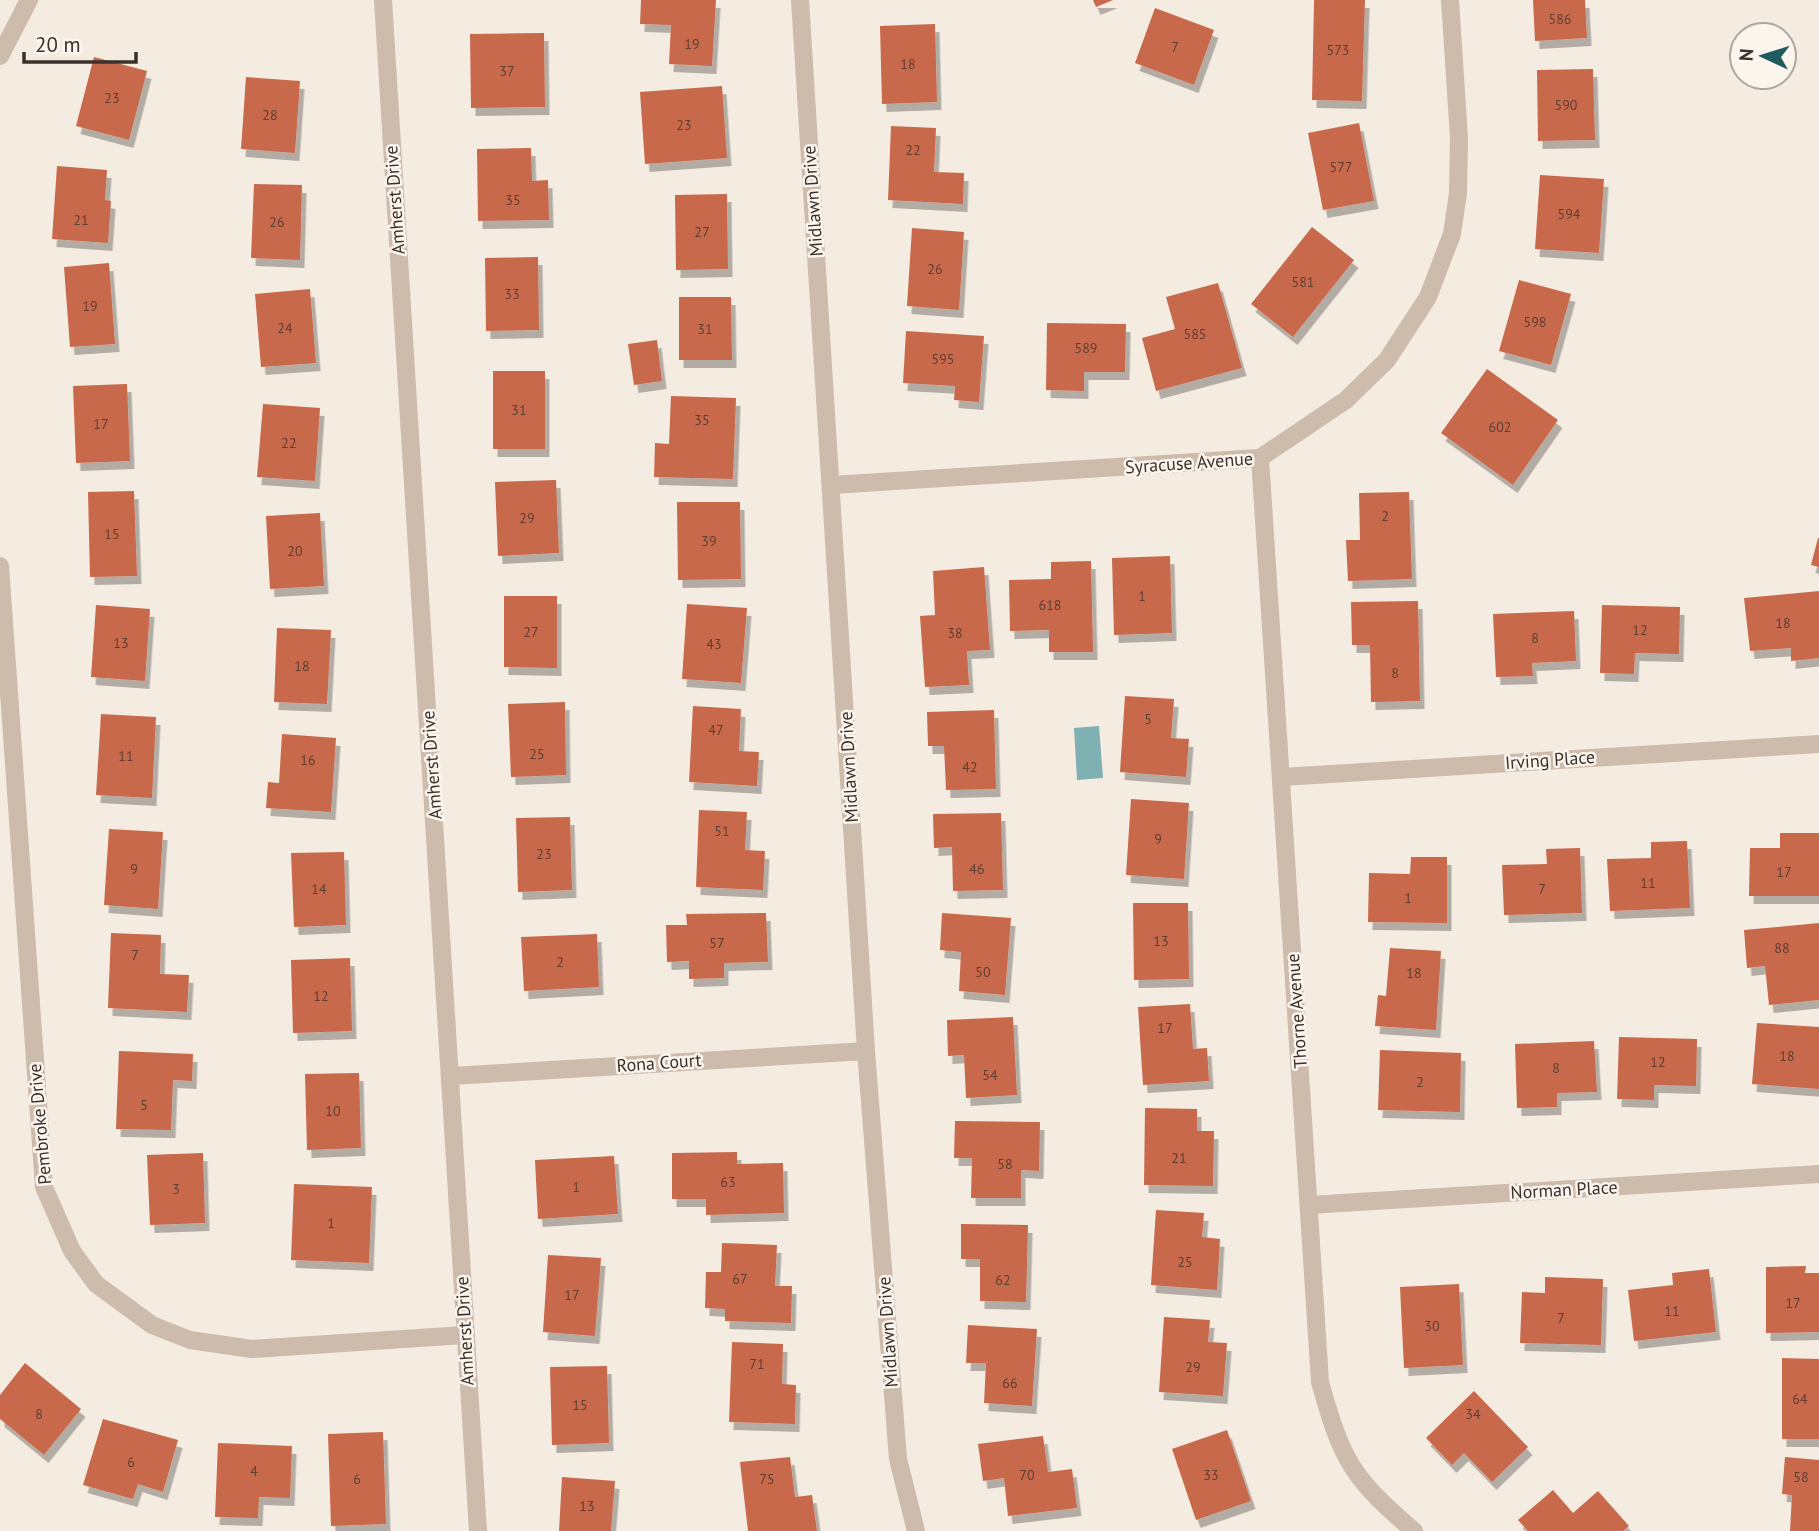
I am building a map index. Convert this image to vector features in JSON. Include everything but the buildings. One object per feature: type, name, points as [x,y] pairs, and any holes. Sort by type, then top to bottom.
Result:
[{"type":"street","points":[[0,56],[29,0]]},
{"type":"street","name":"Amherst Drive","points":[[383,0],[452,1076],[464,1335],[478,1531]]},
{"type":"street","name":"Midlawn Drive","points":[[800,0],[866,1051],[898,1459],[916,1531]]},
{"type":"street","name":"Syracuse Avenue","points":[[832,485],[1260,458],[1346,400],[1387,360],[1428,297],[1451,234],[1458,193],[1459,138],[1450,0]]},
{"type":"street","name":"Thorne Avenue","points":[[1260,458],[1320,1382],[1335,1435],[1350,1467],[1373,1496],[1415,1531]]},
{"type":"street","name":"Pembroke Drive","points":[[0,566],[44,1187],[72,1251],[96,1284],[152,1325],[190,1340],[252,1349],[464,1335]]},
{"type":"street","name":"Irving Place","points":[[1282,777],[1819,744]]},
{"type":"street","name":"Rona Court","points":[[452,1076],[866,1051]]},
{"type":"street","name":"Norman Place","points":[[1309,1205],[1819,1174]]},
{"type":"water","points":[[1099,726],[1103,778],[1077,780],[1074,728]]}]
